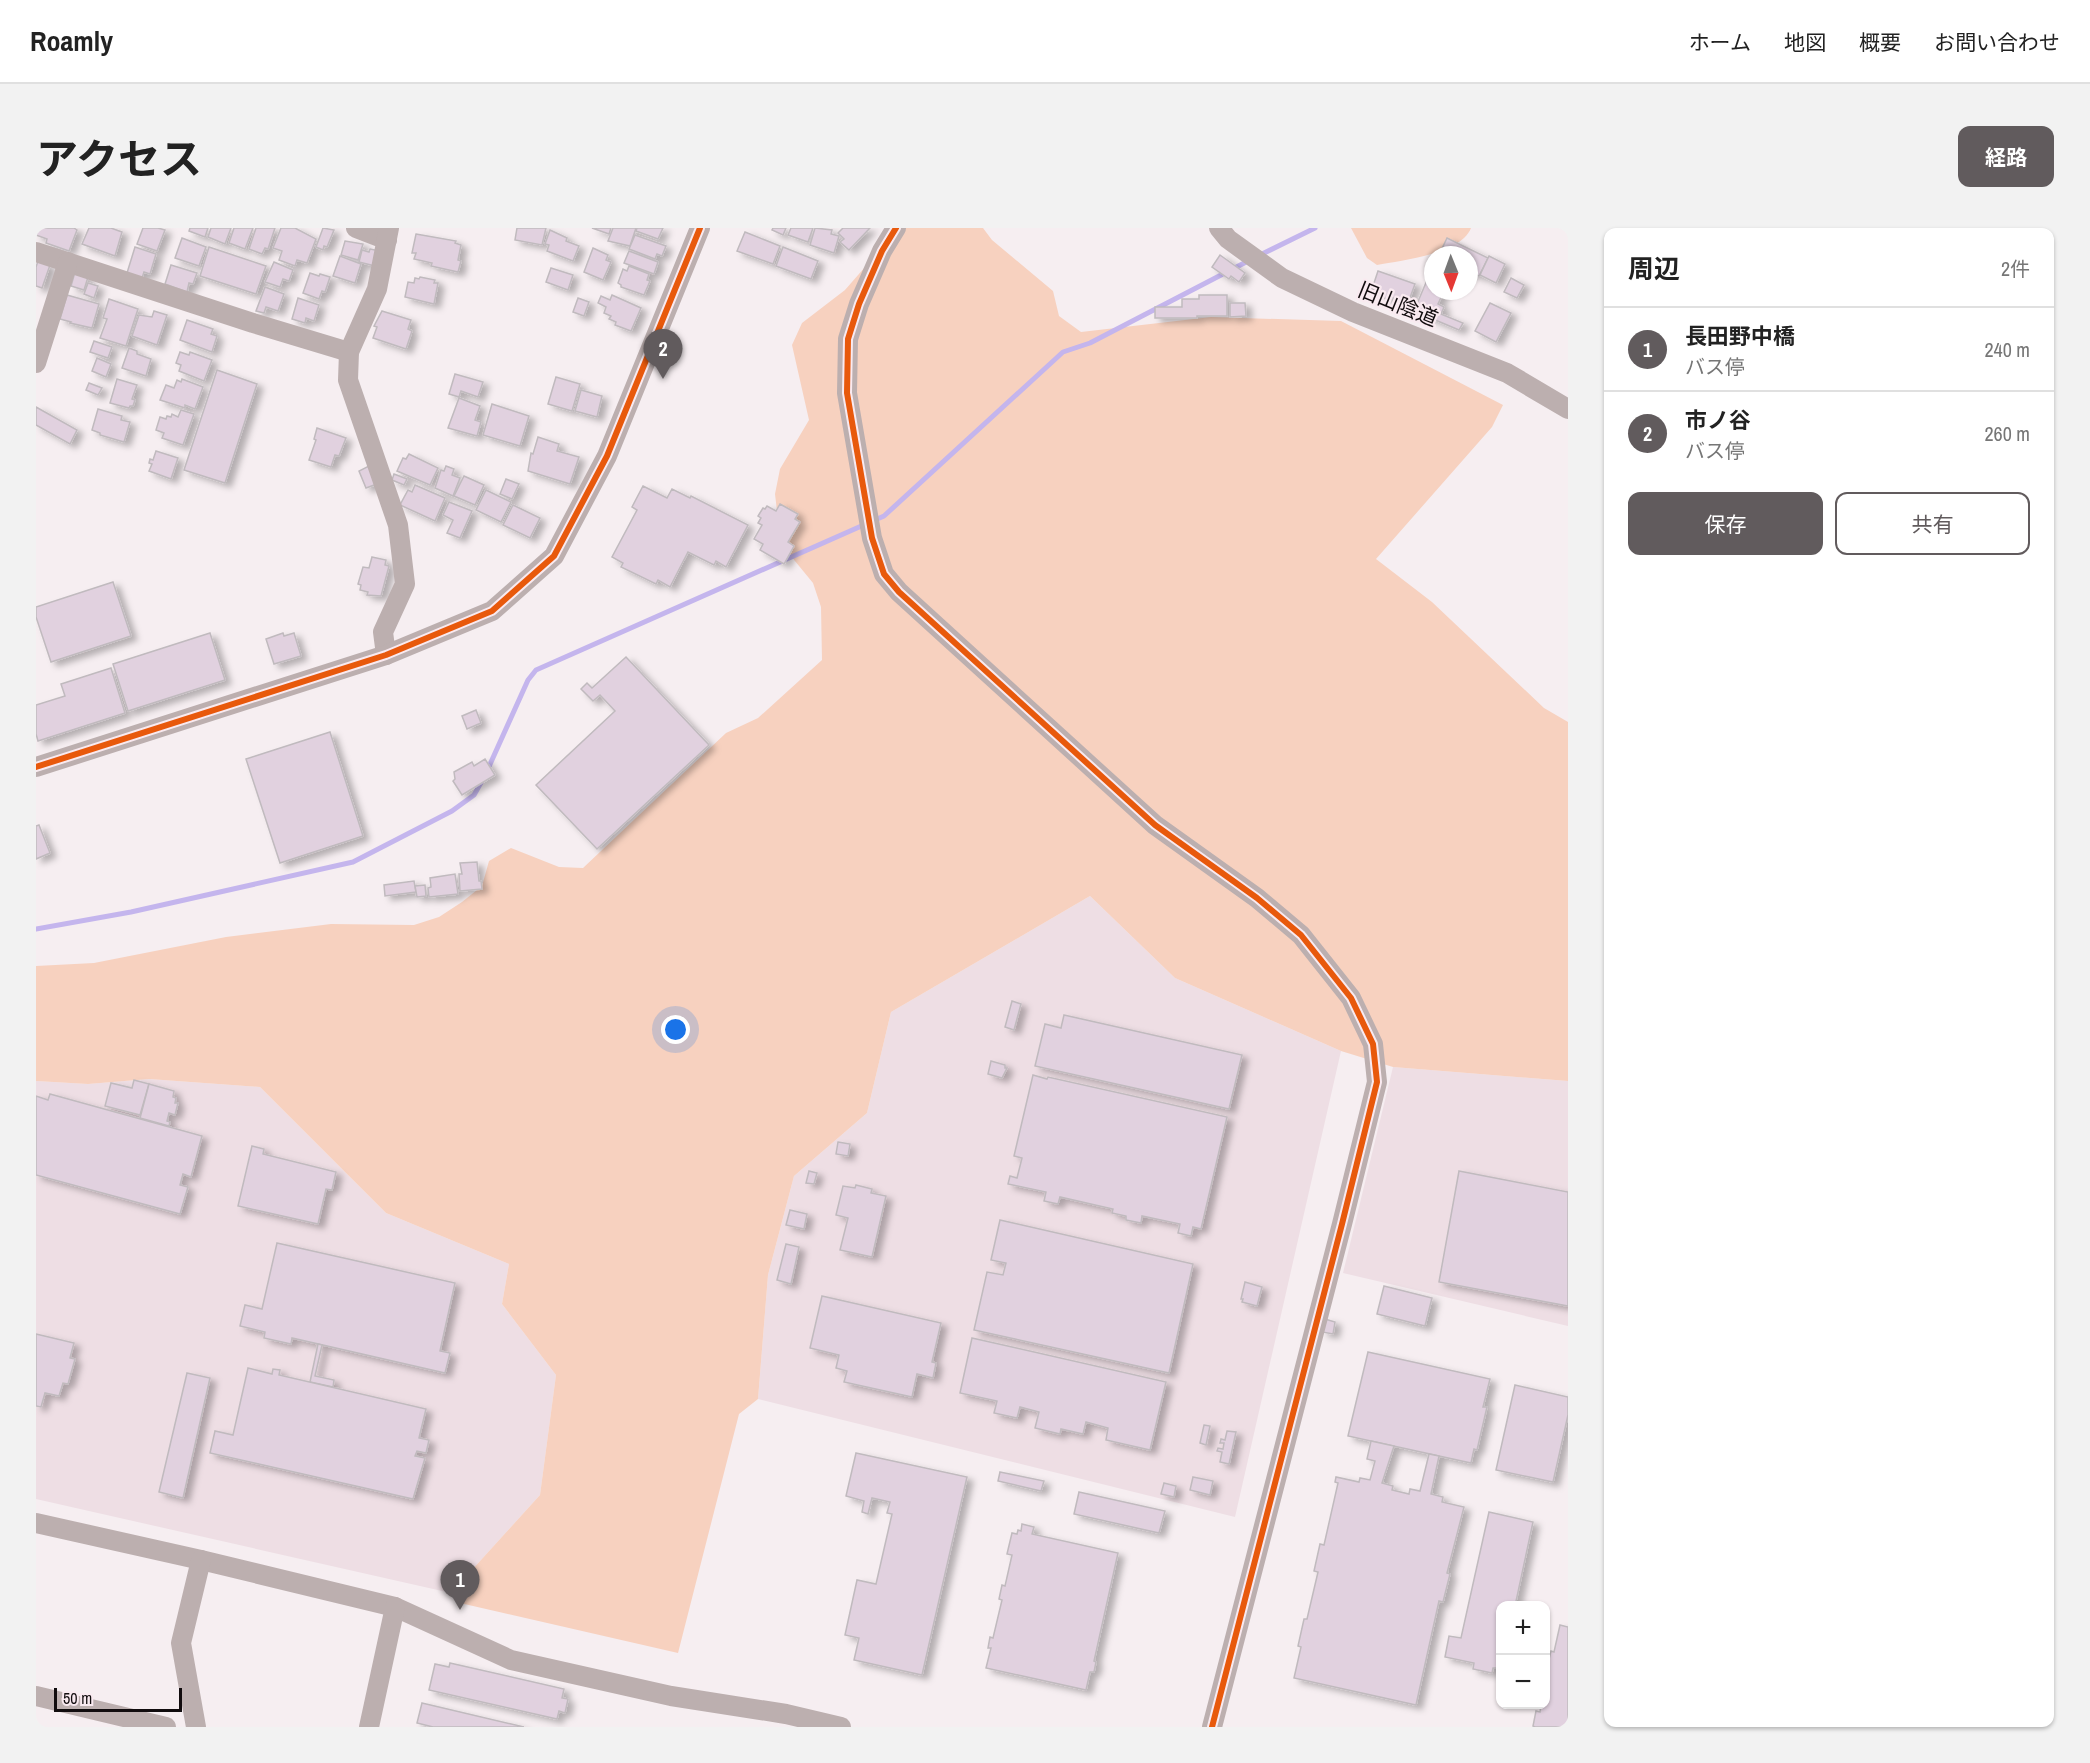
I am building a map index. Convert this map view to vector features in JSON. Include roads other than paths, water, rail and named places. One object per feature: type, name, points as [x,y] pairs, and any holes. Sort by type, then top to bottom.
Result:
[{"type":"street","points":[[356,228],[388,234],[377,290],[350,352],[348,380],[398,525],[405,584],[382,632],[386,655]]},
{"type":"street","points":[[36,767],[386,655],[492,611],[554,556],[608,456],[700,228]]},
{"type":"street","points":[[896,228],[882,251],[859,304],[848,339],[848,393],[855,440],[872,538],[884,574],[899,592],[1155,825],[1257,898],[1301,935],[1351,998],[1373,1044],[1377,1082],[1212,1727]]},
{"type":"street","name":"旧山陰道","points":[[1219,228],[1228,239],[1282,278],[1353,312],[1507,373],[1568,409]]},
{"type":"street","points":[[36,252],[253,324],[350,352]]},
{"type":"street","points":[[36,363],[68,262]]},
{"type":"street","points":[[36,1523],[395,1607],[511,1660],[671,1696],[786,1714],[841,1727]]},
{"type":"street","points":[[196,1727],[181,1643],[201,1560]]},
{"type":"street","points":[[369,1727],[395,1607]]},
{"type":"street","points":[[36,1696],[166,1727]]},
{"type":"waterway","points":[[1258,256],[1315,228]]},
{"type":"waterway","points":[[487,771],[528,680],[536,670],[884,516],[1063,352],[1090,343],[1250,260]]},
{"type":"waterway","points":[[36,929],[131,912],[353,862],[452,811],[474,795],[483,779]]},
{"type":"place","name":"市ノ谷","points":[[663,379]]},
{"type":"place","name":"長田野中橋","points":[[460,1610]]}]
